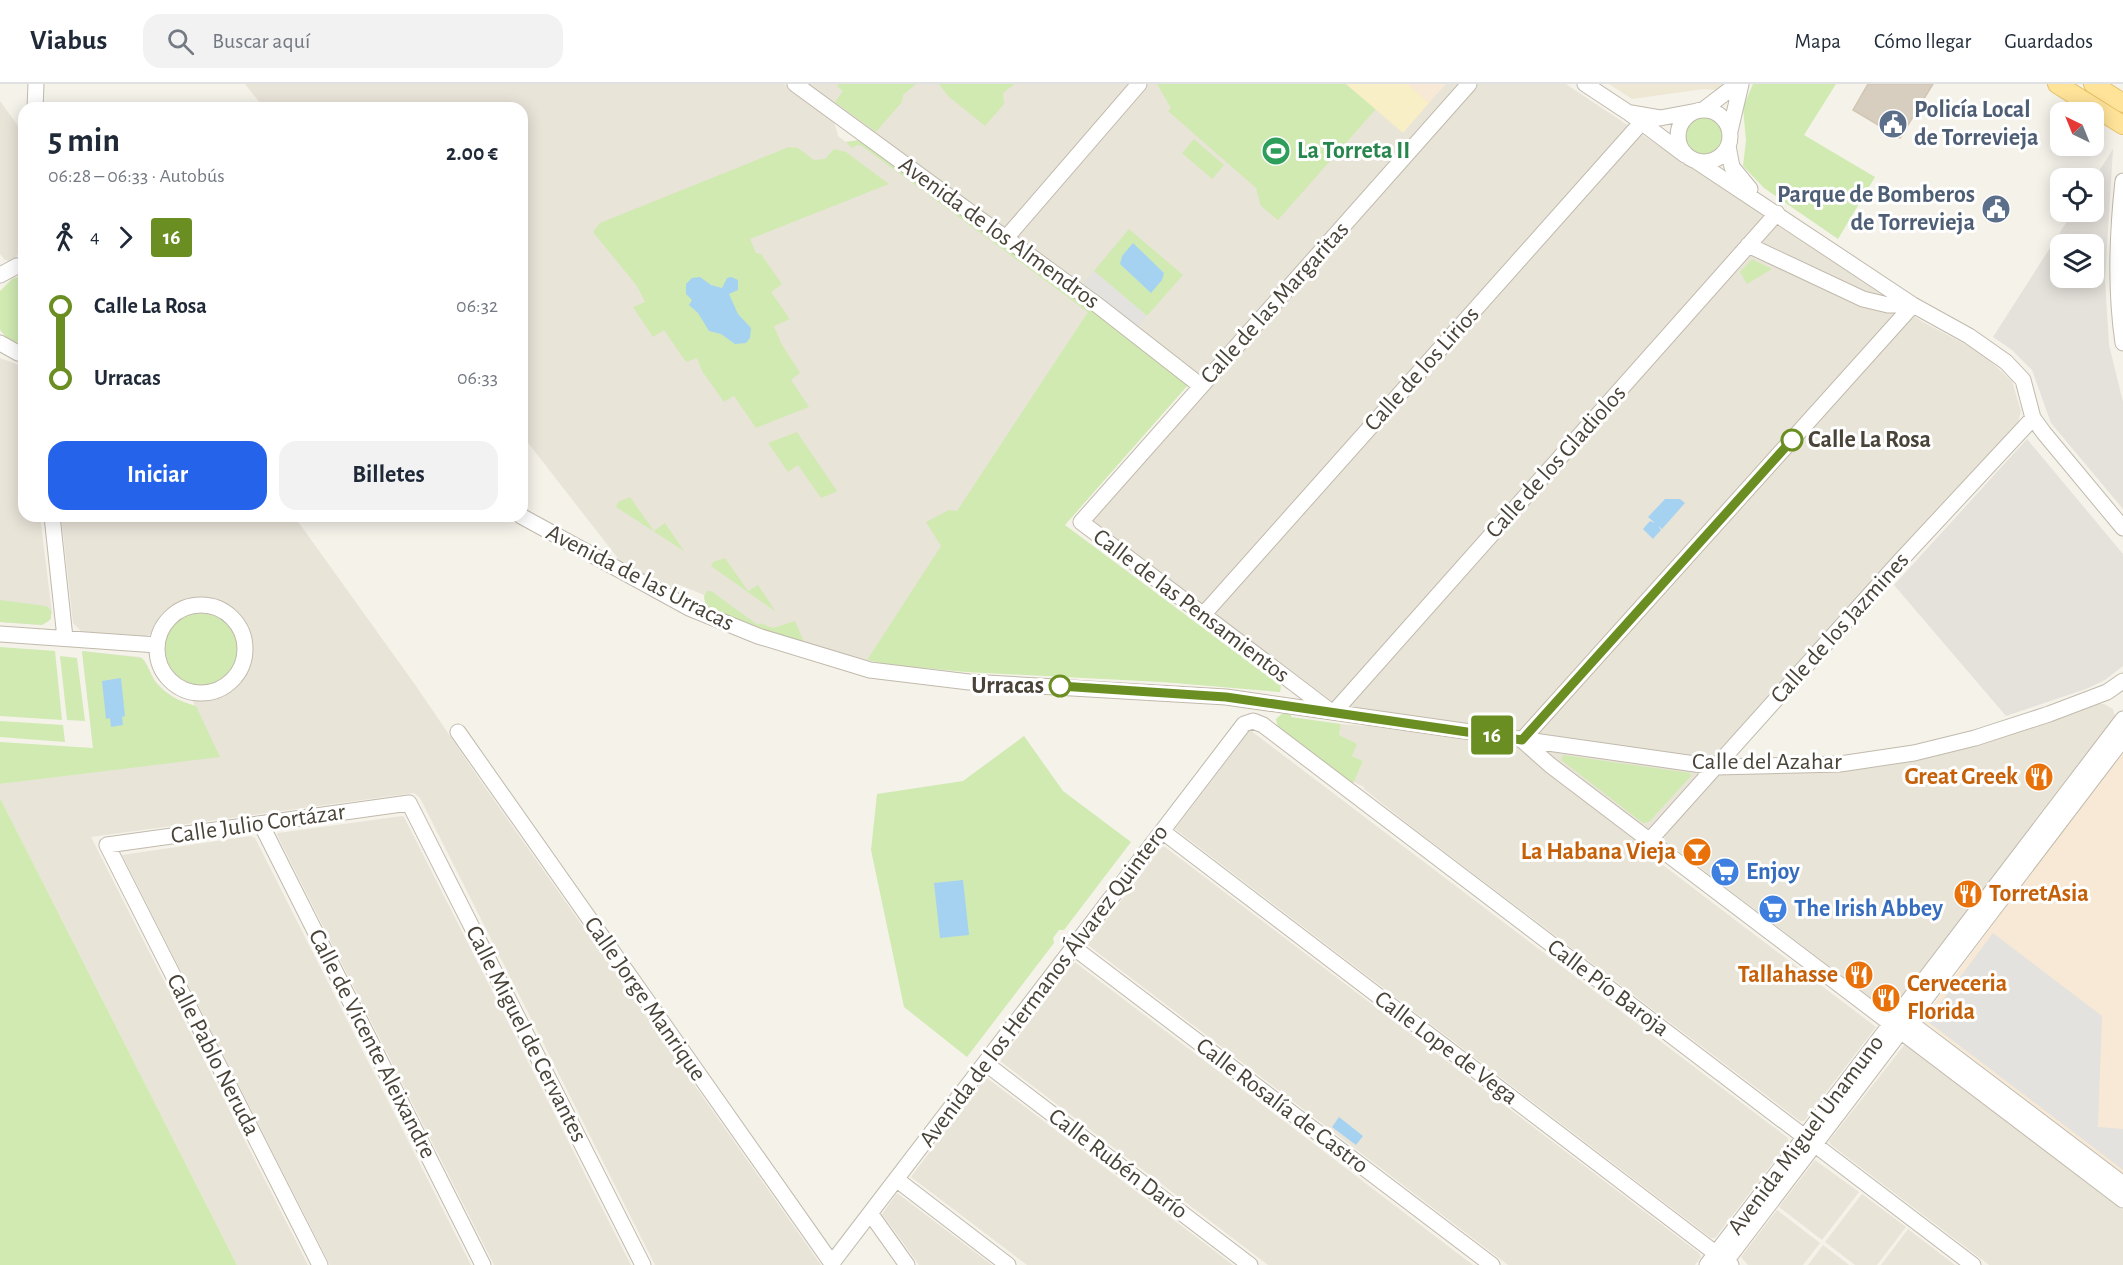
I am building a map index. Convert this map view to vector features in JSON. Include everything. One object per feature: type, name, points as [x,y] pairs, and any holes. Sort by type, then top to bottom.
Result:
[{"type":"main road","points":[[2057,84],[2123,125]]},
{"type":"main road","points":[[2093,84],[2123,103]]},
{"type":"street","points":[[35,102],[36,84]]},
{"type":"street","name":"Avenida de los Almendros","points":[[795,84],[1096,304],[1201,386]]},
{"type":"street","points":[[1006,238],[1138,84]]},
{"type":"street","name":"Calle de las Margaritas","points":[[1081,522],[1469,84]]},
{"type":"street","points":[[1585,84],[1913,305],[1969,336],[2012,367],[2023,380],[2033,418],[2123,528]]},
{"type":"street","points":[[1739,84],[1729,138],[1718,158],[1703,162],[1692,158],[1679,143],[1678,135],[1683,120],[1739,84]]},
{"type":"street","points":[[1629,112],[1660,118],[1699,111],[1717,113],[1727,123],[1732,167],[1758,201]]},
{"type":"street","name":"Calle de los Lirios","points":[[1203,615],[1641,123]]},
{"type":"street","points":[[2123,181],[2119,218],[2118,276],[2123,343]]},
{"type":"street","name":"Calle de los Gladiolos","points":[[1332,711],[1777,213]]},
{"type":"street","points":[[1748,245],[1863,299],[1888,304],[1913,305]]},
{"type":"street","points":[[1,272],[18,267]]},
{"type":"street","points":[[1913,305],[1522,740],[1539,757],[1649,841],[1900,1025],[2123,1184]]},
{"type":"street","points":[[0,343],[18,353]]},
{"type":"street","name":"Calle de los Jazmines","points":[[1649,841],[1862,603],[2033,418]]},
{"type":"street","name":"Avenida de las Urracas","points":[[528,520],[689,608],[758,636],[870,670],[949,680],[1139,691],[1332,711]]},
{"type":"street","points":[[53,522],[65,638]]},
{"type":"street","name":"Calle de las Pensamientos","points":[[1081,522],[1332,711]]},
{"type":"street","points":[[208,606],[222,610],[232,618],[245,642],[245,655],[241,668],[222,688],[196,693],[172,682],[163,671],[150,645],[171,618],[188,608],[208,606]]},
{"type":"street","points":[[0,634],[150,645]]},
{"type":"street","name":"Calle del Azahar","points":[[1332,711],[1716,767],[1840,764],[1914,753],[1975,738],[2107,692],[2123,681]]},
{"type":"street","points":[[1263,725],[1272,703]]},
{"type":"street","name":"Avenida Miguel Unamuno","points":[[1720,1262],[1809,1141],[1900,1025],[2123,719]]},
{"type":"street","name":"Avenida de los Hermanos Álvarez Quintero","points":[[832,1264],[1244,724],[1253,721],[1263,725]]},
{"type":"street","name":"Calle Pío Baroja","points":[[1263,725],[1973,1265]]},
{"type":"street","name":"Calle Jorge Manrique","points":[[458,732],[832,1264]]},
{"type":"street","points":[[1900,1025],[2123,739]]},
{"type":"street","name":"Calle Julio Cortázar","points":[[107,846],[409,802]]},
{"type":"street","name":"Calle Miguel de Cervantes","points":[[409,802],[643,1265]]},
{"type":"street","name":"Calle de Vicente Aleixandre","points":[[261,824],[483,1265]]},
{"type":"street","name":"Calle Lope de Vega","points":[[1162,831],[1720,1262]]},
{"type":"street","name":"Calle Pablo Neruda","points":[[107,846],[320,1265]]},
{"type":"street","name":"Calle Rosalía de Castro","points":[[1073,947],[1492,1265]]},
{"type":"street","points":[[1900,1025],[2123,1200]]},
{"type":"street","name":"Calle Rubén Darío","points":[[985,1063],[1250,1265]]},
{"type":"street","points":[[896,1179],[1008,1265]]},
{"type":"street","points":[[870,1213],[907,1265]]},
{"type":"shaded area","points":[[245,84],[784,84],[834,122],[838,136],[846,142],[860,140],[1097,312],[867,660],[804,642],[706,607],[704,595],[680,585],[674,591],[620,561],[528,443],[528,102],[259,102]]},
{"type":"shaded area","points":[[805,84],[1566,84],[1923,322],[1980,352],[2012,381],[2021,411],[2018,422],[1832,625],[1638,846],[1876,1027],[1804,1121],[1800,1121],[1412,827],[1364,787],[1354,782],[1363,761],[1352,756],[1339,735],[1341,724],[1365,726],[1092,520],[1210,387]]},
{"type":"shaded area","points":[[1408,84],[1446,84],[1429,103]]},
{"type":"shaded area","points":[[1609,84],[1723,84],[1716,90],[1704,89],[1632,99]]},
{"type":"shaded area","points":[[0,101],[18,126],[18,254],[15,259],[10,261],[5,260],[0,254]]},
{"type":"shaded area","points":[[2113,149],[2105,280],[2109,345],[2123,402],[2123,509],[2051,423],[2032,370],[2012,350],[1993,337],[2050,248],[2050,288],[2104,288],[2104,234],[2059,234],[2067,222],[2104,222],[2104,168],[2101,168]]},
{"type":"shaded area","points":[[1094,271],[1147,316],[1137,328],[1082,285]]},
{"type":"shaded area","points":[[0,358],[18,365],[18,522],[41,522],[52,613],[49,621],[42,625],[0,622]]},
{"type":"shaded area","points":[[2027,439],[2123,554],[2123,666],[2105,680],[2086,689],[2006,716],[1894,585]]},
{"type":"shaded area","points":[[62,522],[298,522],[416,686],[821,1265],[655,1265],[420,798],[414,793],[91,837],[308,1265],[237,1265],[0,798],[0,784],[96,772],[82,651],[140,657],[145,661],[155,681],[165,691],[176,699],[195,706],[192,699],[207,700],[222,696],[240,682],[251,662],[252,640],[239,613],[220,600],[206,597],[184,600],[170,607],[161,615],[151,634],[146,636],[83,633],[73,623]]},
{"type":"shaded area","points":[[2098,704],[2104,704],[2113,709],[2116,720],[1892,1011],[1887,1010],[1664,840],[1665,834],[1719,775],[1841,771],[1884,766],[1927,757],[2009,734]]},
{"type":"shaded area","points":[[1250,730],[1788,1138],[1788,1143],[1715,1238],[1711,1238],[1175,829]]},
{"type":"shaded area","points":[[2123,750],[2123,1173],[1922,1020]]},
{"type":"shaded area","points":[[402,816],[631,1265],[494,1265],[277,835],[278,833]]},
{"type":"shaded area","points":[[251,836],[255,838],[471,1265],[330,1265],[122,855]]},
{"type":"shaded area","points":[[1162,847],[1165,847],[1699,1253],[1701,1257],[1695,1265],[1508,1265],[1089,946],[1088,944]]},
{"type":"shaded area","points":[[1993,933],[2102,1016],[2098,1127],[2123,1129],[2123,1170],[1927,1021]]},
{"type":"shaded area","points":[[1073,963],[1076,963],[1473,1265],[1268,1265],[1000,1061]]},
{"type":"shaded area","points":[[1905,1044],[2123,1210],[2123,1265],[1989,1265],[1830,1144],[1829,1141]]},
{"type":"shaded area","points":[[985,1078],[1233,1265],[1027,1265],[911,1177]]},
{"type":"shaded area","points":[[1815,1160],[1859,1192],[1822,1240],[1779,1207]]},
{"type":"shaded area","points":[[897,1193],[992,1265],[919,1265],[882,1214]]},
{"type":"shaded area","points":[[1862,1194],[1906,1227],[1877,1265],[1855,1265],[1825,1242]]},
{"type":"shaded area","points":[[1777,1210],[1820,1243],[1803,1265],[1748,1265],[1741,1257]]},
{"type":"shaded area","points":[[1908,1229],[1955,1265],[1881,1265]]},
{"type":"shaded area","points":[[1823,1245],[1844,1261],[1849,1265],[1808,1265]]},
{"type":"green space","points":[[839,84],[916,84],[903,95],[902,102],[876,132],[835,102],[843,91],[837,86]]},
{"type":"green space","points":[[939,84],[1015,84],[1003,93],[1004,104],[985,126],[948,96]]},
{"type":"green space","name":"La Torreta II","points":[[1157,84],[1346,84],[1376,109],[1278,220],[1261,206],[1256,188],[1168,111],[1171,108]]},
{"type":"green space","points":[[1753,84],[1836,84],[1804,135],[1875,177],[1838,239],[1764,188],[1743,166],[1746,141],[1743,107]]},
{"type":"green space","points":[[1704,115],[1719,121],[1725,136],[1719,151],[1704,157],[1689,151],[1683,136],[1689,121]]},
{"type":"green space","points":[[1194,139],[1224,165],[1212,179],[1182,153]]},
{"type":"green space","points":[[860,140],[1097,312],[1188,385],[1065,525],[1281,686],[1280,692],[1162,682],[966,672],[891,665],[867,660],[941,546],[926,522],[949,510],[957,511],[1088,312],[862,146],[857,145],[852,148],[846,142]]},
{"type":"green space","points":[[789,147],[798,148],[814,160],[825,159],[834,149],[846,152],[889,184],[750,239],[756,253],[761,254],[782,284],[771,292],[790,319],[774,326],[781,343],[800,373],[791,380],[809,407],[756,428],[734,396],[724,402],[702,371],[697,358],[686,362],[664,330],[653,337],[633,307],[645,302],[637,286],[593,232],[600,223]]},
{"type":"green space","points":[[1129,229],[1183,275],[1147,316],[1094,271]]},
{"type":"green space","points":[[1752,259],[1772,269],[1747,284],[1740,272]]},
{"type":"green space","points":[[18,277],[18,343],[8,339],[0,330],[0,291],[12,279]]},
{"type":"green space","points":[[797,432],[838,491],[821,498],[798,465],[788,472],[768,443]]},
{"type":"green space","points":[[630,497],[654,531],[665,523],[684,551],[616,507],[618,502]]},
{"type":"green space","points":[[725,558],[748,591],[758,585],[776,612],[711,566],[713,562]]},
{"type":"green space","points":[[707,591],[711,591],[758,625],[760,623],[773,628],[795,621],[804,642],[769,632],[706,607],[704,597]]},
{"type":"green space","points":[[0,600],[46,606],[51,610],[51,619],[42,625],[0,622]]},
{"type":"green space","points":[[201,613],[222,619],[232,629],[238,650],[232,671],[222,681],[201,687],[180,681],[170,671],[164,650],[170,629],[180,619]]},
{"type":"green space","points":[[0,647],[55,651],[62,720],[0,716]]},
{"type":"green space","points":[[82,651],[142,658],[154,680],[167,693],[178,700],[196,706],[220,757],[0,784],[0,742],[93,748]]},
{"type":"green space","points":[[60,656],[77,658],[85,721],[67,720]]},
{"type":"green space","points":[[1283,713],[1291,714],[1291,717],[1341,724],[1339,735],[1357,744],[1352,756],[1363,761],[1354,782],[1351,784],[1278,728],[1276,719]]},
{"type":"green space","points":[[0,721],[63,725],[65,742],[0,737]]},
{"type":"green space","points":[[1024,736],[1063,791],[1131,842],[1064,930],[1059,930],[1053,938],[1054,943],[967,1057],[904,1007],[871,850],[877,794],[963,781]]},
{"type":"green space","points":[[1563,755],[1690,773],[1691,776],[1649,822],[1643,823],[1561,760]]},
{"type":"green space","points":[[0,798],[237,1265],[0,1265]]},
{"type":"sand","points":[[1346,84],[1408,84],[1429,103],[1403,133]]},
{"type":"water","points":[[1133,243],[1164,273],[1162,280],[1151,293],[1120,264],[1122,256]]},
{"type":"water","points":[[700,277],[711,285],[722,288],[727,278],[738,280],[738,290],[729,294],[738,314],[751,328],[750,338],[746,343],[735,344],[721,334],[709,331],[698,313],[689,305],[692,300],[686,294],[686,284],[692,278]]},
{"type":"water","points":[[1665,499],[1680,499],[1685,503],[1662,529],[1658,526],[1661,530],[1653,539],[1643,529],[1650,521],[1655,523],[1648,517]]},
{"type":"water","points":[[121,678],[125,716],[122,717],[123,725],[111,727],[110,718],[106,719],[102,681]]},
{"type":"water","points":[[963,880],[969,935],[940,938],[934,883]]},
{"type":"water","points":[[1339,1117],[1363,1136],[1356,1145],[1332,1127]]},
{"type":"building","name":"Policía Local de Torrevieja","points":[[1868,84],[1933,84],[1900,138],[1853,110]]},
{"type":"bus line","name":"16","points":[[1060,686],[1226,697],[1358,714],[1522,740],[1792,440]]},
{"type":"place","name":"Policía Local de Torrevieja","points":[[1893,124]]},
{"type":"place","name":"La Torreta II","points":[[1276,151]]},
{"type":"place","name":"Parque de Bomberos de Torrevieja","points":[[1996,209]]},
{"type":"place","name":"Calle La Rosa","points":[[1792,440]]},
{"type":"place","name":"Urracas","points":[[1060,686]]},
{"type":"place","name":"Great Greek","points":[[2039,777]]},
{"type":"place","name":"La Habana Vieja","points":[[1697,852]]},
{"type":"place","name":"Enjoy","points":[[1725,872]]},
{"type":"place","name":"TorretAsia","points":[[1968,894]]},
{"type":"place","name":"The Irish Abbey","points":[[1773,909]]},
{"type":"place","name":"Tallahasse","points":[[1859,975]]},
{"type":"place","name":"Cerveceria Florida","points":[[1886,998]]}]
